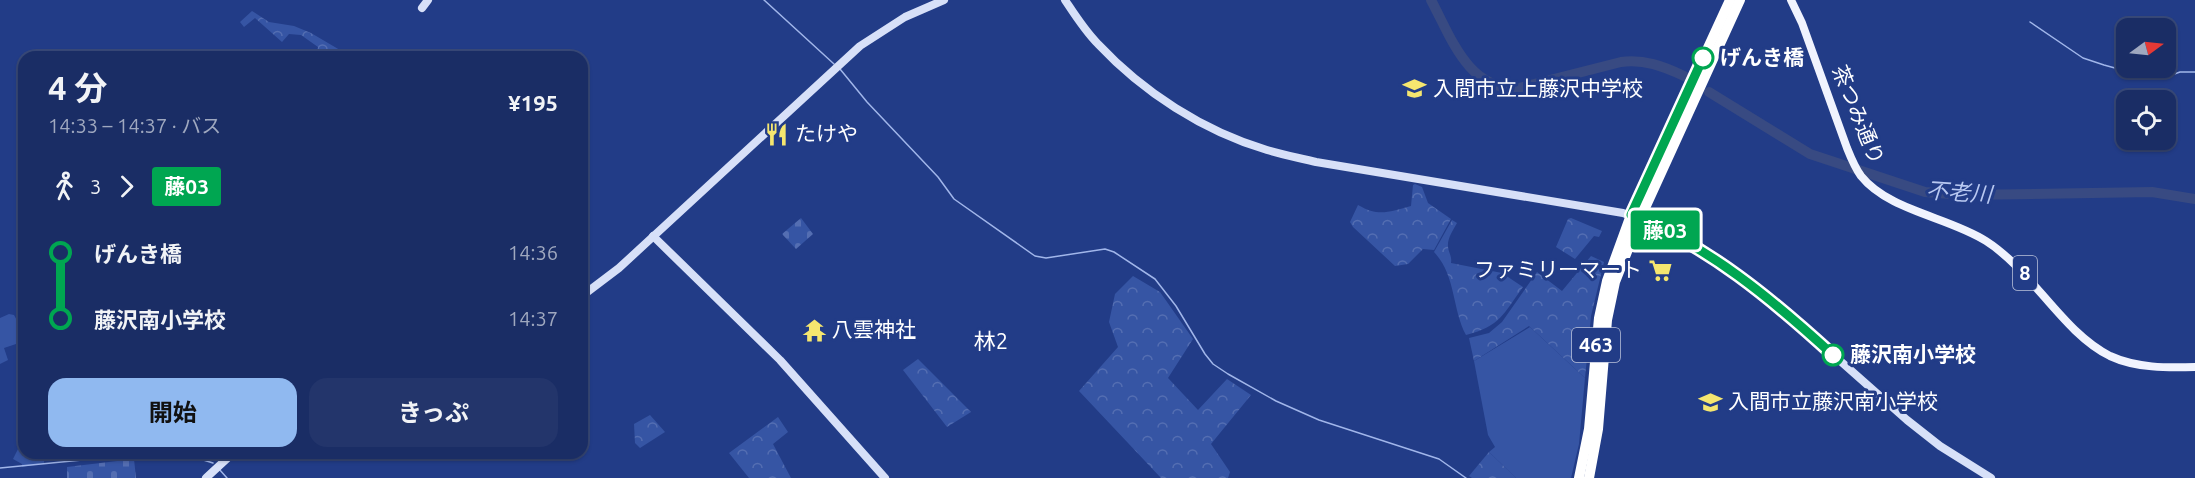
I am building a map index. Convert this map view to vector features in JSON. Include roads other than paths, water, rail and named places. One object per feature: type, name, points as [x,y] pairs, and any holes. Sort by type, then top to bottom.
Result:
[{"type":"highway","name":"463","points":[[1700,76],[1730,0]]},
{"type":"highway","name":"463","points":[[1579,478],[1589,429],[1595,351],[1606,281],[1700,76],[1740,0]]},
{"type":"highway","name":"463","points":[[1589,478],[1598,429],[1603,351],[1610,304],[1635,217]]},
{"type":"main road","name":"茶つみ通り","points":[[1791,0],[1802,23],[1847,148],[1865,181],[1895,201],[1973,233],[1999,249],[2019,267],[2068,321],[2102,351],[2130,363],[2173,368],[2195,367]]},
{"type":"street","points":[[422,8],[428,0]]},
{"type":"street","points":[[588,291],[619,268],[860,46],[904,17],[944,0]]},
{"type":"street","points":[[1065,0],[1097,43],[1126,72],[1195,119],[1239,140],[1267,150],[1316,162],[1635,217],[1686,242],[1757,291],[1940,446],[1991,478]]},
{"type":"street","points":[[653,236],[780,360],[885,478]]},
{"type":"street","points":[[206,478],[227,459]]},
{"type":"waterway","points":[[764,0],[834,64]]},
{"type":"waterway","name":"不老川","points":[[1431,0],[1463,59],[1487,81],[1501,87],[1519,88],[1629,61],[1653,64],[1684,76]]},
{"type":"waterway","points":[[2030,22],[2083,58],[2104,65],[2133,73],[2166,77],[2180,72],[2195,72]]},
{"type":"waterway","points":[[840,69],[867,102],[938,177],[954,199],[1035,256],[1046,258],[1105,249],[1114,252],[1155,279],[1176,306],[1205,354],[1213,364],[1228,374],[1276,401],[1319,420],[1439,459],[1466,478]]},
{"type":"waterway","name":"不老川","points":[[1709,92],[1810,154],[1925,192],[1964,195],[2152,192],[2195,199]]},
{"type":"waterway","points":[[0,468],[92,459]]},
{"type":"waterway","points":[[200,459],[213,463]]},
{"type":"waterway","points":[[219,469],[227,478]]},
{"type":"place","name":"げんき橋","points":[[1703,58]]},
{"type":"place","name":"入間市立上藤沢中学校","points":[[1415,89]]},
{"type":"place","name":"たけや","points":[[777,134]]},
{"type":"place","name":"ファミリーマート","points":[[1660,270]]},
{"type":"place","name":"八雲神社","points":[[814,330]]},
{"type":"place","name":"藤沢南小学校","points":[[1833,355]]},
{"type":"place","name":"入間市立藤沢南小学校","points":[[1710,402]]},
{"type":"district","name":"林2","points":[[991,341]]}]
